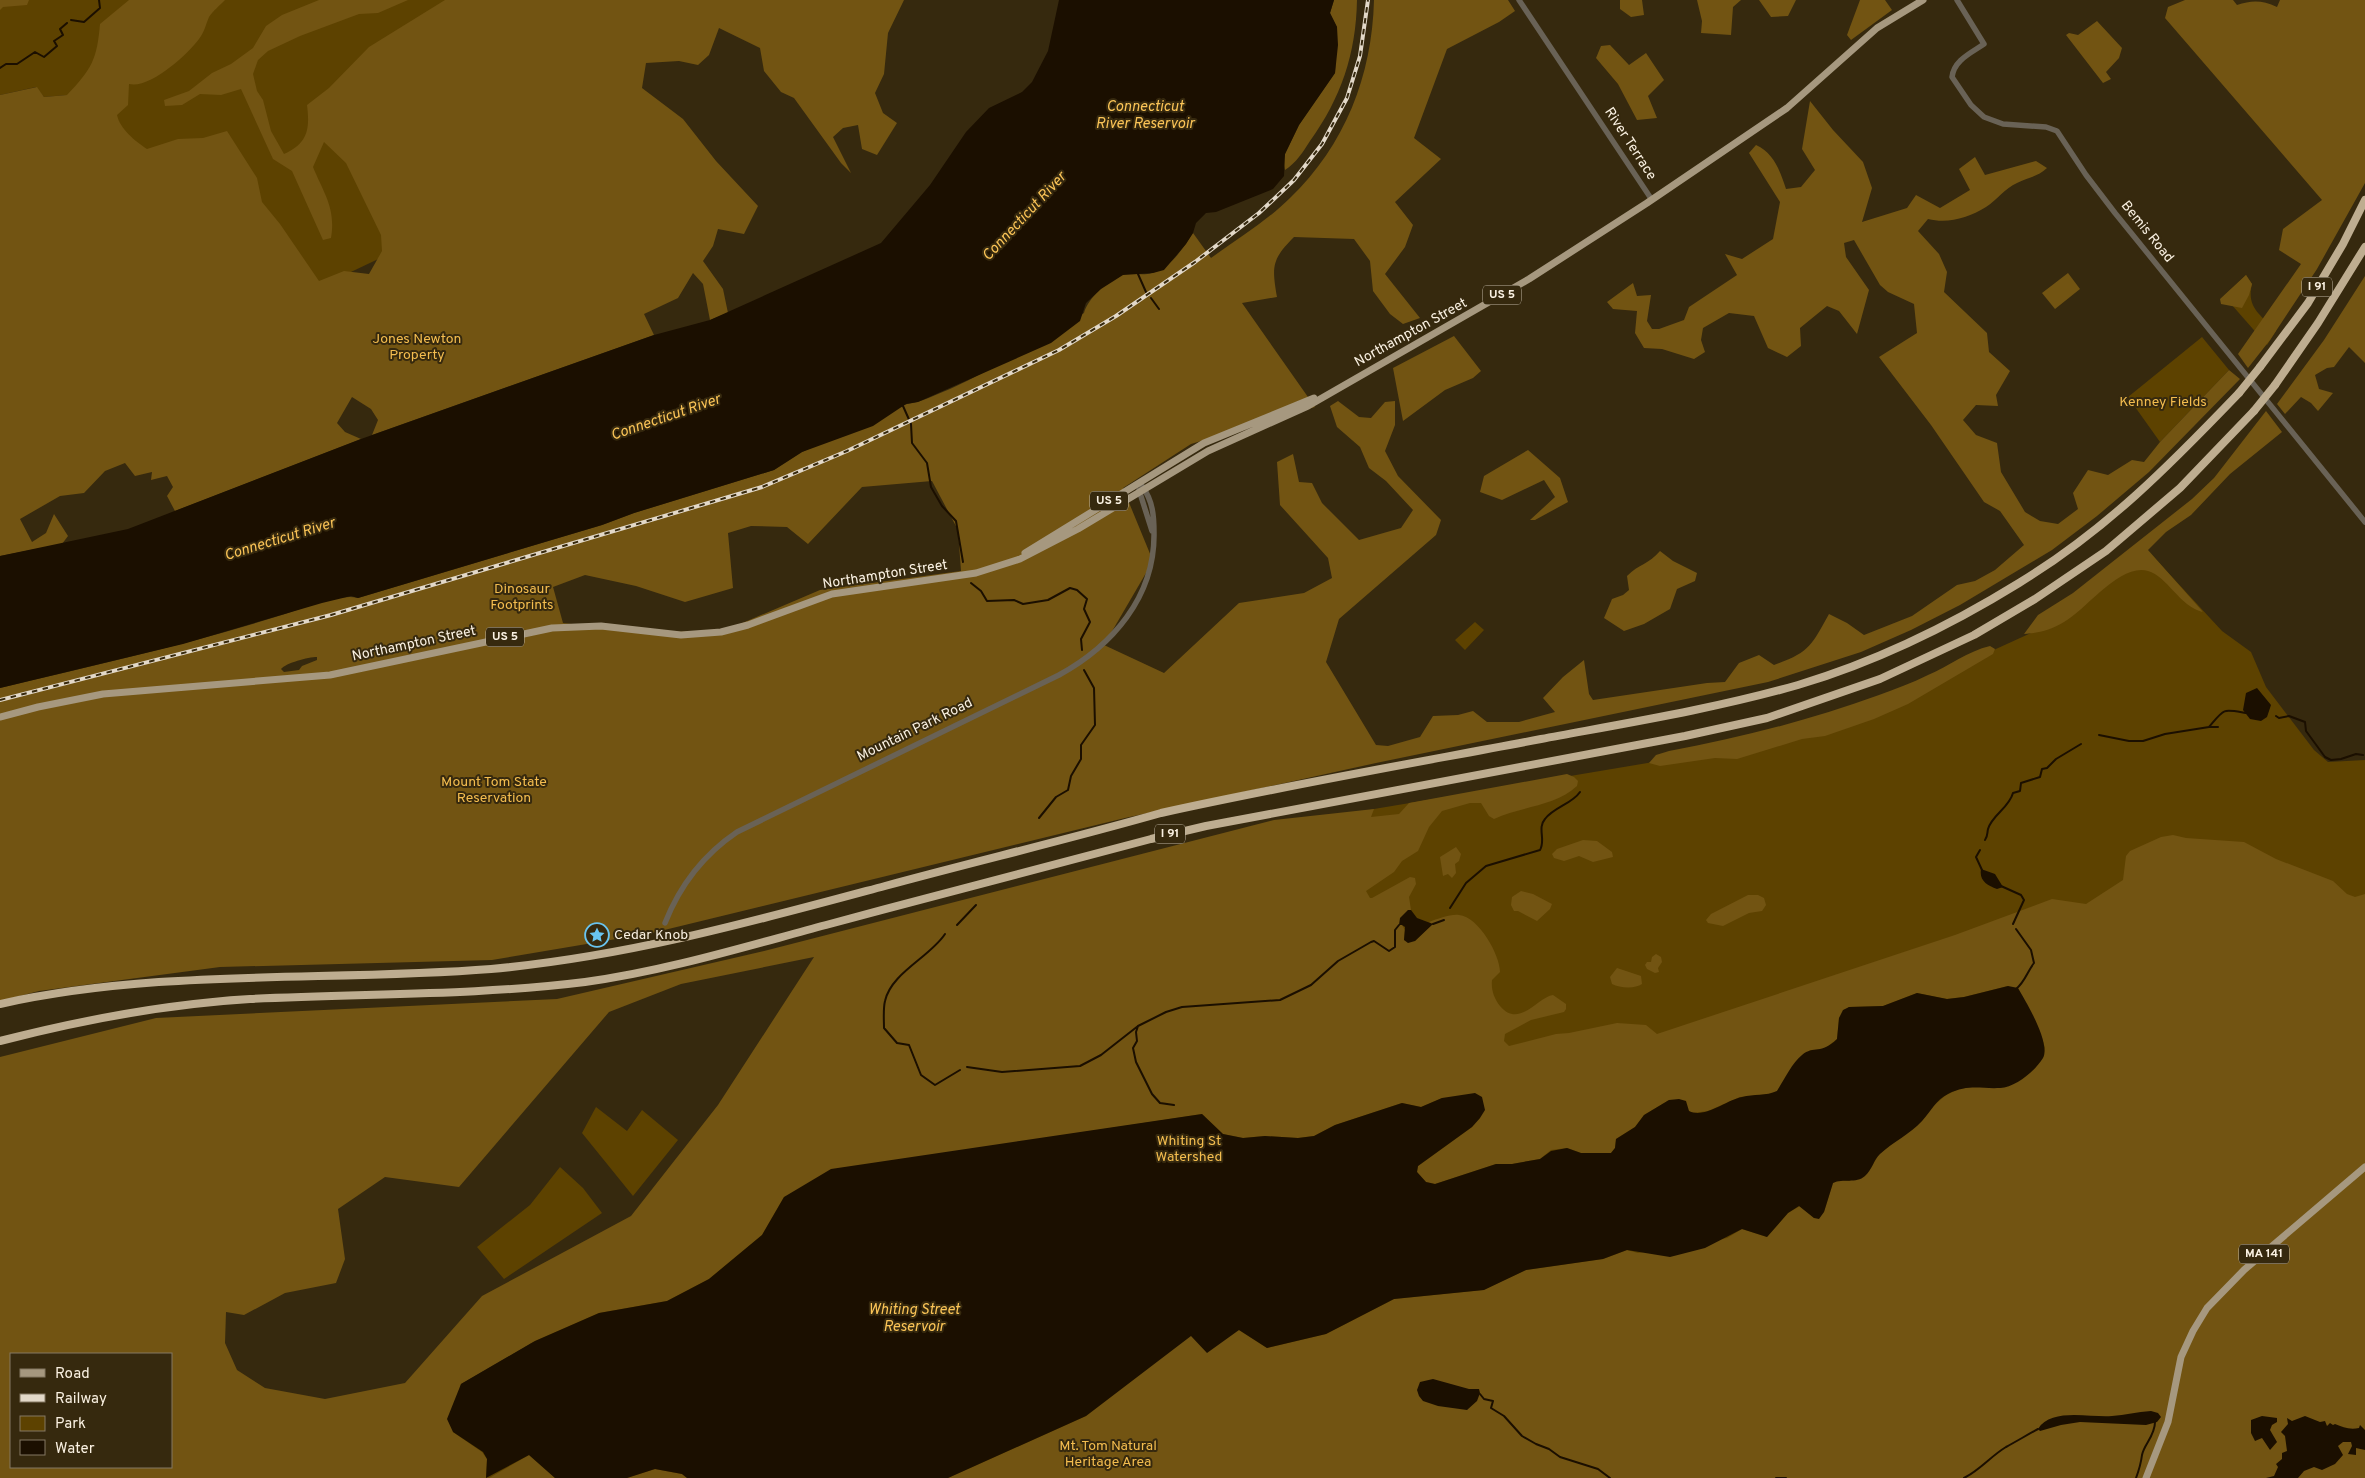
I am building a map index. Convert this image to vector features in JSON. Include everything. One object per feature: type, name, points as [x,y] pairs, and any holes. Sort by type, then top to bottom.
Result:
[{"type":"highway","name":"I 91","points":[[0,1004],[88,989],[168,981],[491,969],[584,957],[718,931],[1161,813],[1244,795],[1613,726],[1774,691],[1802,683],[1908,642],[1962,616],[2020,583],[2099,528],[2130,502],[2163,472],[2239,393],[2260,367],[2308,302],[2343,244],[2365,200]]},
{"type":"highway","name":"I 91","points":[[0,1040],[95,1019],[209,1002],[250,999],[458,994],[588,981],[653,969],[744,947],[1206,826],[1685,736],[1767,718],[1872,682],[1915,664],[1974,635],[2035,599],[2106,551],[2158,507],[2254,411],[2275,385],[2318,324],[2365,247]]},
{"type":"main road","name":"US 5","points":[[1652,200],[1787,108],[1877,28],[1923,0]]},
{"type":"main road","name":"Northampton Street","points":[[1333,390],[1522,283],[1652,200]]},
{"type":"main road","name":"US 5","points":[[1007,564],[1212,439],[1333,390]]},
{"type":"main road","name":"US 5","points":[[1007,564],[1038,552],[1208,452],[1290,416],[1333,390]]},
{"type":"main road","name":"Northampton Street","points":[[0,717],[38,706],[103,694],[330,675],[552,628],[601,626],[681,635],[721,632],[748,625],[832,594],[976,572],[1007,564]]},
{"type":"main road","name":"MA 141","points":[[2146,1478],[2168,1422],[2182,1357],[2193,1331],[2208,1308],[2244,1270],[2365,1167]]},
{"type":"street","name":"River Terrace","points":[[1519,0],[1652,200]]},
{"type":"street","name":"Bemis Road","points":[[1957,0],[1984,44],[1960,60],[1953,68],[1952,77],[1970,105],[1984,117],[2003,124],[2046,127],[2057,131],[2086,175],[2115,212],[2365,522]]},
{"type":"street","name":"Mountain Park Road","points":[[665,923],[681,887],[706,856],[737,832],[1079,664],[1099,648],[1114,634],[1143,592],[1150,572],[1154,543],[1139,482]]},
{"type":"green space","points":[[0,0],[465,0],[412,243],[313,290],[132,156],[67,95],[44,97],[36,87],[0,95]]},
{"type":"green space","points":[[0,0],[29,0],[27,5],[3,7],[0,10]]},
{"type":"green space","name":"Jones Newton Property","points":[[129,0],[225,0],[209,17],[199,39],[177,62],[147,81],[129,84],[128,105],[117,115],[121,125],[147,149],[178,139],[203,138],[227,131],[257,178],[262,202],[280,224],[319,281],[344,271],[369,274],[382,251],[381,235],[346,163],[324,142],[313,167],[328,201],[332,218],[331,238],[323,240],[292,171],[273,159],[241,89],[221,95],[200,94],[182,105],[165,106],[164,100],[189,91],[212,73],[231,64],[253,48],[266,26],[282,15],[319,0],[408,0],[378,13],[359,14],[300,36],[268,51],[258,60],[253,74],[257,91],[263,100],[271,131],[284,154],[298,145],[306,134],[308,121],[307,105],[329,88],[369,47],[445,0],[904,0],[888,33],[884,74],[875,93],[883,113],[897,123],[877,155],[862,149],[858,125],[843,128],[833,137],[851,173],[841,163],[794,98],[781,92],[764,71],[760,48],[719,28],[709,55],[698,65],[679,61],[646,63],[642,88],[683,119],[716,161],[758,206],[744,234],[718,229],[713,246],[703,261],[723,289],[728,313],[710,320],[703,284],[693,273],[678,298],[644,314],[654,335],[372,435],[378,420],[371,409],[352,397],[337,423],[345,432],[361,439],[175,511],[167,496],[173,487],[167,476],[151,480],[152,472],[135,476],[125,463],[105,471],[84,493],[60,496],[20,519],[32,542],[46,533],[54,514],[68,536],[62,544],[0,556],[0,95],[37,87],[44,97],[67,95],[92,63],[100,24]]},
{"type":"green space","points":[[1334,0],[1357,0],[1354,39],[1345,75],[1321,125],[1299,157],[1285,170],[1283,161],[1285,154],[1299,125],[1335,73],[1337,27],[1330,13]]},
{"type":"green space","points":[[1374,0],[1508,0],[1515,11],[1499,22],[1447,49],[1414,138],[1441,159],[1395,202],[1413,225],[1405,247],[1385,274],[1420,318],[1403,324],[1390,314],[1373,291],[1370,261],[1354,239],[1294,237],[1281,252],[1275,264],[1274,278],[1277,297],[1242,303],[1315,407],[1191,444],[1123,488],[1153,561],[1104,645],[1164,673],[1239,603],[1304,593],[1332,578],[1328,558],[1280,505],[1277,462],[1293,454],[1299,482],[1312,483],[1322,503],[1359,540],[1401,528],[1413,510],[1386,481],[1369,468],[1360,447],[1337,427],[1330,406],[1338,401],[1359,417],[1371,418],[1385,402],[1395,401],[1395,425],[1385,451],[1398,476],[1441,520],[1436,535],[1339,619],[1326,662],[1376,745],[1388,746],[1420,737],[1433,716],[1458,715],[1473,711],[1487,722],[1519,722],[1555,712],[1543,698],[1563,677],[1584,660],[1589,694],[1593,700],[1725,682],[1739,663],[1759,655],[1774,665],[1802,652],[1818,634],[1829,614],[1847,623],[1864,635],[1912,616],[1957,585],[1975,581],[1995,570],[2024,545],[2000,511],[1984,502],[1931,425],[1879,357],[1917,333],[1914,304],[1888,292],[1880,285],[1854,240],[1844,243],[1846,257],[1869,290],[1857,334],[1839,311],[1827,306],[1800,328],[1801,346],[1787,357],[1768,348],[1754,316],[1729,313],[1703,328],[1701,340],[1705,352],[1694,359],[1662,349],[1644,348],[1635,333],[1637,311],[1613,309],[1607,302],[1633,283],[1637,296],[1651,295],[1647,321],[1652,329],[1659,329],[1684,320],[1689,307],[1737,275],[1725,254],[1742,259],[1773,239],[1780,202],[1749,153],[1756,145],[1762,148],[1776,163],[1786,189],[1801,187],[1815,170],[1802,149],[1810,101],[1833,130],[1863,162],[1872,188],[1862,222],[1907,208],[1916,195],[1940,208],[1970,190],[1959,169],[1975,157],[1985,175],[2036,161],[2047,168],[2013,185],[1979,211],[1958,219],[1943,221],[1928,219],[1918,231],[1939,254],[1947,272],[1944,292],[1987,333],[1989,352],[2010,371],[1996,395],[1998,406],[1976,405],[1963,420],[1976,435],[1997,443],[2001,472],[2025,512],[2040,521],[2058,524],[2078,509],[2073,493],[2088,470],[2108,475],[2132,460],[2144,462],[2160,442],[2229,370],[2240,379],[2149,472],[2097,516],[2052,550],[1960,605],[1911,630],[1861,652],[1768,682],[1376,763],[1125,818],[652,933],[492,960],[220,967],[39,991],[0,1001],[0,688],[179,645],[332,599],[358,598],[602,525],[634,513],[774,470],[802,452],[907,404],[918,402],[967,381],[1084,313],[1094,295],[1113,279],[1125,274],[1149,274],[1165,267],[1176,257],[1193,233],[1211,258],[1262,222],[1281,206],[1309,177],[1326,155],[1340,132],[1352,108],[1361,82],[1368,56]],"holes":[[[932,481],[958,530],[961,571],[820,590],[726,630],[647,633],[563,623],[553,587],[585,575],[636,586],[685,602],[733,588],[728,533],[751,526],[787,527],[808,544],[862,487]],[[317,657],[317,660],[302,666],[299,670],[284,672],[281,669],[298,661]]]},
{"type":"green space","points":[[1620,0],[1642,0],[1644,15],[1631,17],[1620,9]]},
{"type":"green space","points":[[1697,0],[1741,0],[1733,7],[1731,35],[1701,33],[1702,21]]},
{"type":"green space","points":[[1759,0],[1796,0],[1788,16],[1771,17]]},
{"type":"green space","points":[[1860,0],[1885,0],[1892,10],[1851,40],[1847,35]]},
{"type":"green space","points":[[2185,0],[2233,0],[2237,5],[2257,2],[2277,7],[2280,0],[2365,0],[2365,183],[2317,269],[2270,340],[2248,368],[2238,354],[2301,264],[2279,250],[2283,229],[2322,200],[2165,18],[2168,7]]},
{"type":"green space","points":[[2097,21],[2122,48],[2119,58],[2106,72],[2111,79],[2103,83],[2066,35],[2069,33],[2078,35]]},
{"type":"green space","points":[[1610,45],[1629,65],[1646,53],[1664,80],[1648,96],[1657,118],[1637,120],[1618,84],[1596,58],[1601,46]]},
{"type":"green space","points":[[2068,273],[2080,289],[2055,309],[2042,293]]},
{"type":"green space","points":[[2246,275],[2252,284],[2251,299],[2253,305],[2276,331],[2267,345],[2224,296]]},
{"type":"green space","points":[[2246,275],[2252,284],[2242,308],[2221,304],[2220,299]]},
{"type":"green space","points":[[2365,276],[2365,363],[2349,347],[2334,367],[2327,368],[2315,375],[2319,389],[2333,393],[2318,411],[2311,403],[2301,397],[2285,414],[2277,404],[2324,340]]},
{"type":"green space","points":[[1454,336],[1481,371],[1473,378],[1445,390],[1403,421],[1393,368]]},
{"type":"green space","name":"Kenney Fields","points":[[2202,337],[2229,370],[2160,442],[2128,397]]},
{"type":"green space","points":[[2266,411],[2282,432],[2230,474],[2191,515],[2166,532],[2148,550],[2203,612],[2187,604],[2155,574],[2137,570],[2115,580],[2073,616],[2059,625],[2045,631],[2024,634],[2038,615],[2073,593],[2192,499],[2214,478]]},
{"type":"green space","points":[[1528,450],[1560,478],[1568,502],[1535,520],[1530,520],[1555,497],[1544,480],[1502,500],[1480,492],[1484,476]]},
{"type":"green space","points":[[1660,551],[1673,561],[1697,573],[1695,581],[1677,589],[1670,609],[1644,624],[1624,631],[1604,618],[1612,599],[1623,595],[1629,590],[1627,576],[1652,559]]},
{"type":"green space","name":"Whiting St Watershed","points":[[2148,551],[2222,631],[2251,652],[2266,687],[2314,750],[2328,762],[2365,760],[2365,1163],[1517,1478],[395,1478],[975,907],[1374,809],[1820,734],[2031,633]]},
{"type":"green space","points":[[1475,622],[1484,630],[1465,650],[1455,640]]},
{"type":"green space","points":[[1990,646],[1995,649],[1993,654],[1908,704],[1874,719],[1825,736],[1802,739],[1737,759],[1715,758],[1660,766],[1649,763],[1656,755],[1669,751],[1775,728],[1853,704],[1916,681],[1974,651]]},
{"type":"green space","name":"Whiting St Watershed","points":[[1567,774],[1578,781],[1577,786],[1558,798],[1494,819],[1489,816],[1481,803],[1470,803],[1442,811],[1429,827],[1418,851],[1402,861],[1394,872],[1366,891],[1370,898],[1372,898],[1410,877],[1415,878],[1416,884],[1409,897],[1411,910],[1408,910],[1402,925],[1405,930],[1404,940],[1415,941],[1432,924],[1429,922],[1448,916],[1459,915],[1467,917],[1474,922],[1487,938],[1496,956],[1500,972],[1492,980],[1493,991],[1500,1006],[1507,1012],[1521,1013],[1553,995],[1566,1004],[1564,1012],[1531,1020],[1505,1034],[1504,1041],[1509,1046],[1556,1034],[1617,1023],[1646,1025],[1657,1034],[1955,935],[2052,899],[2086,904],[2123,880],[2126,856],[2130,851],[2161,837],[2173,835],[2186,838],[2244,842],[2276,859],[2333,881],[2347,894],[2355,897],[2365,894],[2365,1478],[948,1478],[1086,1416],[1191,1335],[1239,1330],[1267,1348],[1326,1334],[1394,1299],[1483,1290],[1526,1270],[1603,1259],[1627,1250],[1638,1253],[1727,1238],[1742,1229],[1767,1237],[1788,1213],[1800,1206],[1814,1218],[1824,1212],[1833,1183],[1839,1180],[1849,1181],[1871,1168],[1879,1154],[1922,1121],[1932,1107],[1946,1095],[1959,1089],[1977,1086],[2001,1088],[2029,1073],[2043,1057],[2045,1048],[2042,1038],[2008,986],[1964,997],[1947,999],[1917,993],[1883,1006],[1849,1007],[1839,1018],[1837,1039],[1823,1050],[1810,1050],[1791,1070],[1777,1091],[1771,1094],[1740,1097],[1708,1111],[1693,1113],[1669,1100],[1644,1115],[1635,1127],[1616,1139],[1615,1148],[1611,1153],[1581,1153],[1567,1148],[1551,1150],[1540,1159],[1512,1164],[1496,1164],[1435,1184],[1426,1182],[1417,1172],[1418,1166],[1472,1127],[1480,1118],[1442,1098],[1421,1107],[1402,1103],[1335,1125],[1314,1136],[1298,1138],[1265,1136],[1243,1138],[1223,1134],[1202,1114],[1006,1144],[784,1197],[762,1235],[709,1279],[667,1301],[599,1313],[535,1341],[461,1384],[453,1432],[482,1452],[487,1459],[486,1478],[0,1478],[0,1057],[156,1018],[557,999],[768,950],[1274,820],[1374,809],[1371,817],[1399,814],[1409,803]],"holes":[[[814,957],[718,1105],[631,1216],[482,1296],[405,1383],[325,1399],[265,1388],[237,1370],[225,1343],[226,1312],[244,1315],[285,1293],[336,1283],[345,1259],[338,1209],[385,1177],[459,1187],[609,1012],[681,984]]]},
{"type":"green space","points":[[1583,840],[1597,841],[1612,852],[1613,857],[1593,862],[1579,856],[1564,861],[1554,858],[1552,854],[1557,849]]},
{"type":"green space","points":[[1456,847],[1461,854],[1459,861],[1455,864],[1456,873],[1452,878],[1448,874],[1443,876],[1440,857]]},
{"type":"green space","points":[[1521,891],[1533,894],[1552,904],[1550,909],[1537,921],[1518,911],[1514,911],[1511,905],[1512,897]]},
{"type":"green space","points":[[1748,895],[1758,895],[1764,898],[1766,905],[1762,911],[1749,913],[1723,926],[1708,923],[1706,920],[1711,914]]},
{"type":"green space","points":[[1656,954],[1661,957],[1662,962],[1658,968],[1659,972],[1655,973],[1647,969],[1645,965],[1647,962],[1651,962],[1652,957]]},
{"type":"green space","points":[[1617,968],[1641,976],[1642,984],[1635,987],[1627,987],[1612,984],[1610,977]]},
{"type":"green space","points":[[596,1107],[627,1131],[642,1110],[678,1140],[633,1196],[582,1133]]},
{"type":"green space","points":[[560,1167],[583,1188],[602,1213],[504,1279],[477,1247],[530,1205]]},
{"type":"green space","points":[[529,1455],[555,1478],[489,1478]]},
{"type":"green space","points":[[655,1469],[682,1474],[687,1478],[627,1478]]},
{"type":"water","points":[[1059,0],[1334,0],[1330,13],[1337,27],[1338,45],[1335,73],[1299,125],[1285,154],[1284,176],[1273,189],[1216,212],[1206,213],[1196,223],[1193,233],[1186,244],[1164,270],[1153,273],[1123,275],[1101,289],[1086,303],[1080,321],[1051,343],[918,402],[906,404],[873,426],[802,452],[774,470],[634,513],[602,525],[358,598],[351,596],[322,603],[183,644],[0,688],[0,556],[128,529],[361,439],[654,335],[710,320],[881,243],[930,185],[966,132],[989,108],[1022,92],[1032,82],[1048,51]]},
{"type":"water","points":[[2257,688],[2271,705],[2267,717],[2261,721],[2250,719],[2243,710],[2246,693]]},
{"type":"water","points":[[1981,869],[1995,874],[2003,887],[1997,889],[1987,884],[1981,877]]},
{"type":"water","points":[[1408,910],[1411,910],[1417,918],[1433,924],[1415,941],[1408,943],[1404,940],[1405,927],[1399,925],[1400,918]]},
{"type":"water","name":"Whiting Street Reservoir","points":[[2008,986],[2018,988],[2041,1033],[2045,1051],[2040,1063],[2024,1078],[2012,1085],[2000,1088],[1968,1088],[1944,1096],[1917,1126],[1880,1154],[1865,1176],[1858,1180],[1833,1183],[1824,1212],[1819,1219],[1814,1218],[1799,1206],[1788,1213],[1767,1237],[1742,1229],[1705,1248],[1670,1257],[1627,1250],[1603,1259],[1526,1270],[1484,1290],[1394,1299],[1326,1334],[1267,1348],[1239,1330],[1207,1353],[1191,1336],[1086,1416],[948,1478],[687,1478],[682,1474],[655,1469],[627,1478],[555,1478],[529,1455],[486,1478],[487,1459],[483,1452],[453,1432],[447,1419],[461,1384],[535,1341],[599,1313],[667,1301],[709,1279],[762,1235],[784,1197],[831,1169],[1202,1114],[1223,1134],[1243,1138],[1265,1136],[1298,1138],[1314,1136],[1335,1125],[1402,1103],[1421,1107],[1442,1098],[1475,1093],[1482,1097],[1485,1110],[1480,1118],[1472,1127],[1418,1166],[1417,1172],[1426,1182],[1435,1184],[1496,1164],[1512,1164],[1540,1159],[1551,1151],[1567,1148],[1581,1153],[1611,1153],[1615,1148],[1616,1139],[1635,1127],[1644,1115],[1669,1100],[1679,1099],[1686,1101],[1689,1111],[1702,1113],[1742,1097],[1769,1094],[1777,1091],[1798,1058],[1806,1052],[1826,1047],[1837,1039],[1839,1018],[1843,1010],[1849,1007],[1883,1006],[1917,993],[1947,999],[1964,997]]},
{"type":"water","points":[[1433,1379],[1469,1389],[1479,1389],[1480,1393],[1477,1401],[1467,1410],[1438,1406],[1423,1401],[1417,1390],[1420,1382]]},
{"type":"water","points":[[2151,1411],[2158,1413],[2161,1417],[2157,1422],[2146,1425],[2080,1422],[2040,1431],[2038,1429],[2044,1422],[2062,1416],[2112,1416]]},
{"type":"water","points":[[2262,1416],[2277,1418],[2277,1422],[2272,1425],[2270,1430],[2277,1442],[2270,1450],[2262,1438],[2255,1441],[2251,1433],[2251,1420]]},
{"type":"water","points":[[2305,1416],[2320,1422],[2325,1421],[2327,1426],[2330,1423],[2352,1429],[2359,1428],[2360,1425],[2365,1430],[2365,1450],[2356,1448],[2356,1455],[2348,1454],[2352,1446],[2351,1442],[2343,1442],[2338,1446],[2343,1455],[2335,1464],[2322,1470],[2314,1467],[2304,1471],[2298,1478],[2266,1478],[2274,1476],[2278,1467],[2276,1464],[2282,1459],[2282,1453],[2287,1451],[2285,1436],[2281,1432],[2288,1424],[2287,1418],[2292,1421]]},
{"type":"waterway","points":[[71,20],[84,22],[100,8],[99,0]]},
{"type":"waterway","points":[[0,68],[6,64],[17,64],[35,52],[44,57],[57,46],[54,41],[63,35],[60,29],[67,23]]},
{"type":"waterway","points":[[1138,274],[1146,292]]},
{"type":"waterway","points":[[1151,298],[1159,309]]},
{"type":"waterway","points":[[903,406],[911,424],[912,443],[927,463],[931,487],[942,506],[956,521],[963,562]]},
{"type":"waterway","points":[[971,583],[981,591],[987,601],[1014,600],[1023,604],[1048,600],[1070,588],[1077,590],[1087,599],[1084,609],[1090,622],[1081,639],[1082,650]]},
{"type":"waterway","points":[[1039,818],[1056,797],[1068,790],[1071,776],[1081,759],[1081,745],[1095,725],[1094,688],[1084,670]]},
{"type":"waterway","points":[[2099,735],[2129,741],[2143,741],[2165,734],[2209,727],[2224,711],[2246,713]]},
{"type":"waterway","points":[[2276,716],[2279,718],[2289,716],[2305,722],[2306,731],[2325,757],[2331,760],[2356,754],[2363,755]]},
{"type":"waterway","points":[[2209,727],[2218,727]]},
{"type":"waterway","points":[[1985,840],[1990,824],[2008,803],[2013,793],[2020,791],[2021,783],[2040,777],[2042,769],[2047,768],[2056,759],[2081,744]]},
{"type":"waterway","points":[[1450,908],[1466,883],[1486,866],[1540,850],[1542,846],[1542,826],[1545,819],[1580,792]]},
{"type":"waterway","points":[[1980,850],[1976,857],[1982,870]]},
{"type":"waterway","points":[[2001,886],[2021,895],[2024,900],[2013,924]]},
{"type":"waterway","points":[[957,925],[976,905]]},
{"type":"waterway","points":[[1433,924],[1444,920]]},
{"type":"waterway","points":[[1138,1026],[1166,1012],[1182,1007],[1280,1000],[1311,985],[1338,961],[1371,942],[1374,941],[1389,951],[1395,947],[1395,930],[1399,925]]},
{"type":"waterway","points":[[2016,929],[2031,950],[2034,963],[2022,983],[2016,989]]},
{"type":"waterway","points":[[945,934],[895,982],[889,991],[884,1004],[884,1028],[897,1043],[909,1045],[921,1075],[935,1085],[960,1070]]},
{"type":"waterway","points":[[967,1067],[1002,1072],[1080,1066],[1101,1055],[1138,1026],[1136,1032],[1137,1041],[1133,1048],[1136,1062],[1152,1094],[1160,1103],[1174,1105]]},
{"type":"waterway","points":[[1480,1394],[1484,1399],[1493,1401],[1491,1408],[1504,1416],[1522,1436],[1549,1449],[1560,1457],[1598,1469],[1610,1478]]},
{"type":"waterway","points":[[2136,1478],[2143,1451],[2153,1432],[2155,1422]]},
{"type":"waterway","points":[[1964,1478],[2006,1447],[2038,1429]]},
{"type":"waterway","points":[[1776,1478],[1786,1478]]},
{"type":"railway","points":[[0,700],[331,615],[762,487],[847,451],[1059,350],[1116,316],[1195,262],[1259,213],[1294,180],[1322,144],[1347,98],[1360,56],[1368,0]]},
{"type":"place","name":"Cedar Knob","points":[[597,935]]},
{"type":"water label","name":"Connecticut River Reservoir","points":[[1145,116]]},
{"type":"water label","name":"Connecticut River","points":[[1025,217]]},
{"type":"water label","name":"Connecticut River","points":[[666,418]]},
{"type":"water label","name":"Connecticut River","points":[[280,540]]},
{"type":"park label","name":"Dinosaur Footprints","points":[[522,598]]},
{"type":"park label","name":"Mount Tom State Reservation","points":[[494,790]]},
{"type":"park label","name":"Mt. Tom Natural Heritage Area","points":[[1108,1454]]}]
